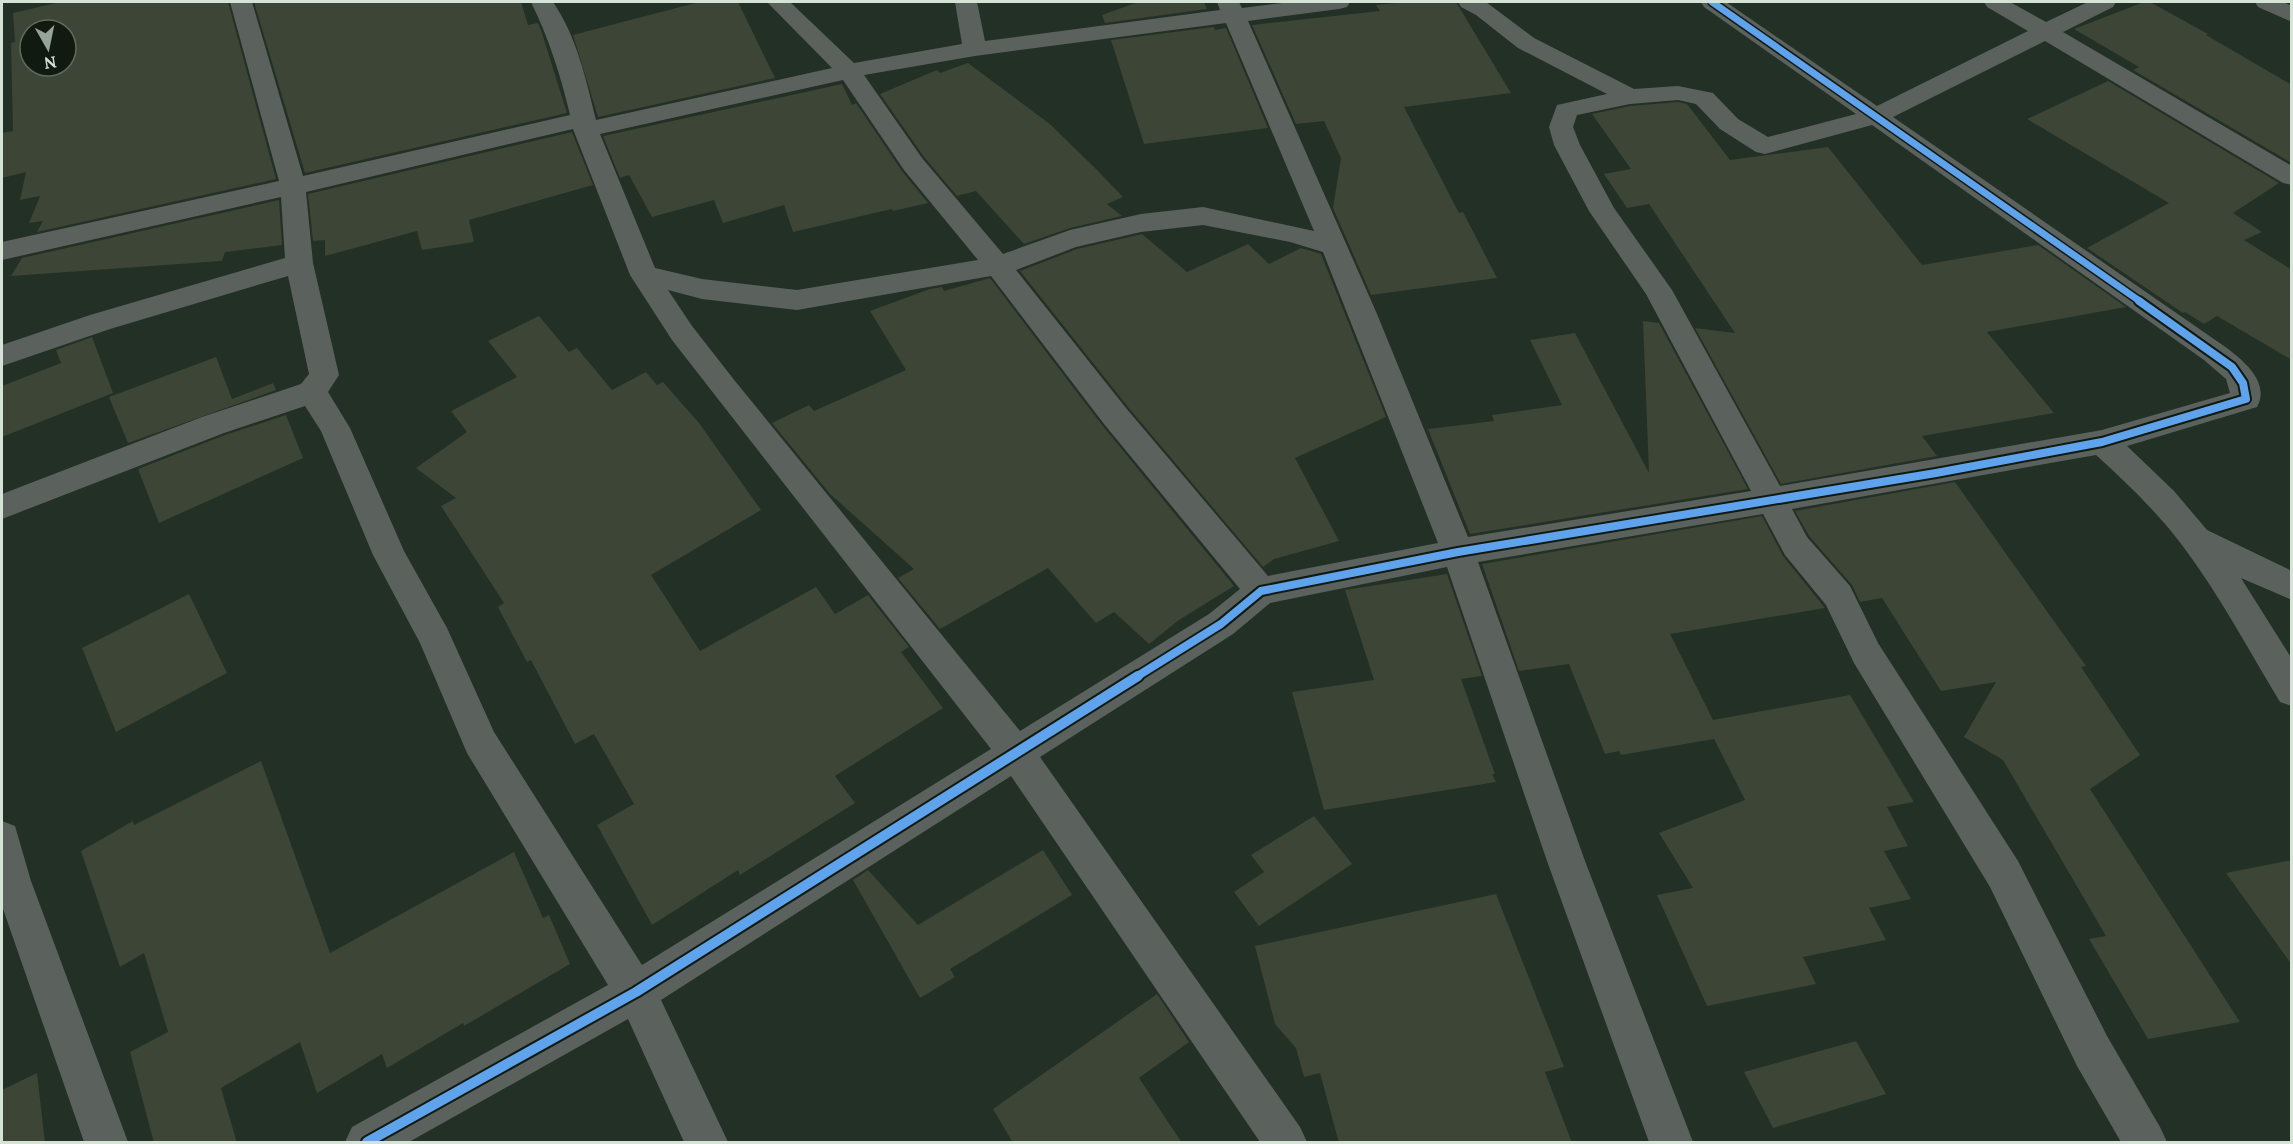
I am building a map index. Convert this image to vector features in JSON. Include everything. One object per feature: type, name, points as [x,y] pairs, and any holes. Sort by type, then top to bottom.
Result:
[{"type":"street","points":[[2,507],[213,425],[312,392],[324,375],[299,263],[293,186],[241,2]]},
{"type":"street","points":[[542,2],[550,14],[570,64],[584,124],[644,275],[682,333],[725,389],[1016,753],[1285,1143]]},
{"type":"street","points":[[778,2],[849,71],[913,164],[998,266],[1116,416],[1262,591]]},
{"type":"street","points":[[966,2],[975,49]]},
{"type":"street","points":[[2,251],[478,145],[849,71],[1231,8],[1339,2]]},
{"type":"street","points":[[1469,2],[1480,6],[1524,42],[1630,97]]},
{"type":"street","points":[[367,1143],[636,992],[1221,624],[1262,591],[1458,552],[1772,498],[1936,473],[2102,441],[2246,399],[2246,384],[2237,370],[1712,2]]},
{"type":"street","points":[[1995,2],[2292,177]]},
{"type":"street","points":[[2105,2],[1874,117],[1765,146],[1729,124],[1704,99],[1678,93],[1630,97],[1566,110],[1561,127],[1567,145],[1602,211],[1658,290],[1796,546],[1838,597],[1878,673],[2004,874],[2092,1051],[2145,1143]]},
{"type":"street","points":[[2266,2],[2292,15]]},
{"type":"street","points":[[1231,8],[1363,314],[1458,552],[1566,861],[1671,1143]]},
{"type":"street","points":[[644,275],[702,290],[797,300],[998,266],[1070,239],[1142,223],[1203,216],[1293,234],[1333,246]]},
{"type":"street","points":[[2,356],[100,322],[299,263]]},
{"type":"street","points":[[312,392],[335,428],[389,555],[435,638],[480,742],[636,992],[706,1143]]},
{"type":"street","points":[[2102,441],[2128,465],[2193,536],[2220,573],[2292,691]]},
{"type":"street","points":[[2193,536],[2251,568],[2292,586]]},
{"type":"street","points":[[2,839],[12,881],[106,1143]]},
{"type":"building","points":[[60,2],[228,2],[276,179],[37,232],[43,221],[29,223],[40,196],[20,200],[26,172],[2,178],[2,133],[13,131],[11,43],[15,42],[13,13]]},
{"type":"building","points":[[254,2],[521,2],[528,25],[538,23],[541,30],[567,113],[305,173]]},
{"type":"building","points":[[699,2],[738,2],[775,78],[598,117],[573,35]]},
{"type":"building","points":[[1138,2],[1204,2],[1207,9],[1105,23],[1102,15]]},
{"type":"building","points":[[1405,2],[1456,2],[1511,93],[1404,107],[1459,213],[1463,212],[1497,278],[1371,295],[1333,208],[1341,158],[1324,121],[1296,124],[1252,25],[1380,11],[1376,5]]},
{"type":"building","points":[[2144,2],[2150,2],[2208,34],[2206,35],[2292,85],[2292,163],[2133,70],[2139,67],[2074,29]]},
{"type":"building","points":[[1214,27],[1215,30],[1226,28],[1268,128],[1144,144],[1111,40]]},
{"type":"building","points":[[968,63],[1051,125],[1096,169],[1123,197],[1107,204],[1122,216],[1070,228],[1024,244],[976,191],[957,196],[924,157],[880,94],[937,70],[940,73]]},
{"type":"building","points":[[2108,81],[2279,183],[2233,213],[2262,232],[2244,240],[2292,270],[2292,360],[2217,316],[2204,324],[2185,312],[2183,313],[2087,248],[2169,203],[2027,119]]},
{"type":"building","points":[[842,84],[852,105],[856,103],[902,171],[928,203],[793,232],[784,205],[723,223],[714,200],[652,217],[629,175],[620,178],[603,136]]},
{"type":"building","points":[[1678,102],[1687,104],[1730,160],[1828,147],[1922,265],[2038,245],[2126,307],[1987,332],[2054,413],[1922,436],[1937,456],[1781,484],[1695,328],[1735,333],[1649,204],[1627,208],[1604,174],[1631,169],[1592,114],[1630,106]]},
{"type":"building","points":[[572,132],[593,185],[469,220],[474,242],[422,250],[417,231],[325,256],[325,240],[313,241],[308,194]]},
{"type":"building","points":[[279,200],[282,245],[225,252],[222,261],[11,276],[22,258]]},
{"type":"building","points":[[1142,234],[1187,272],[1248,244],[1269,264],[1301,248],[1321,254],[1386,417],[1295,458],[1339,541],[1274,559],[1263,567],[1128,407],[1020,271],[1077,249]]},
{"type":"building","points":[[990,278],[1102,425],[1234,586],[1179,620],[1149,644],[1114,612],[1096,623],[1048,568],[940,629],[898,578],[914,569],[830,494],[772,423],[809,405],[814,411],[906,370],[870,311],[930,289],[942,287],[944,291]]},
{"type":"building","points":[[539,316],[569,352],[577,348],[612,390],[646,372],[657,385],[663,382],[699,423],[761,510],[651,575],[700,651],[816,587],[835,614],[868,595],[909,647],[901,652],[943,708],[835,776],[855,803],[740,875],[738,870],[652,925],[597,825],[634,804],[594,734],[575,744],[531,660],[527,662],[498,607],[504,603],[441,506],[456,498],[416,468],[467,432],[451,411],[517,377],[488,341]]},
{"type":"building","points":[[1643,321],[1659,323],[1748,489],[1470,534],[1428,429],[1494,421],[1492,415],[1562,405],[1530,340],[1575,333],[1649,473]]},
{"type":"building","points":[[92,337],[113,393],[2,437],[2,386],[61,363],[56,350]]},
{"type":"building","points":[[216,357],[232,399],[273,383],[276,390],[128,443],[109,397]]},
{"type":"building","points":[[286,415],[303,458],[159,523],[138,469],[225,435]]},
{"type":"building","points":[[1955,482],[2086,666],[2081,667],[2140,755],[2090,789],[2240,1022],[2148,1039],[2089,939],[2106,936],[2003,760],[1964,737],[1996,682],[1941,691],[1882,598],[1860,602],[1852,585],[1809,536],[1795,511]]},
{"type":"building","points":[[1762,516],[1783,556],[1825,608],[1670,634],[1713,720],[1850,695],[1914,802],[1887,807],[1908,846],[1884,851],[1911,899],[1869,908],[1886,940],[1803,957],[1816,984],[1707,1006],[1657,895],[1693,888],[1659,833],[1745,800],[1714,739],[1621,755],[1619,751],[1605,754],[1569,664],[1519,671],[1482,564]]},
{"type":"building","points":[[1447,574],[1482,676],[1461,679],[1496,782],[1324,810],[1292,692],[1374,680],[1345,590]]},
{"type":"building","points":[[189,594],[227,673],[116,732],[82,648]]},
{"type":"building","points":[[261,761],[330,953],[514,852],[543,918],[549,915],[570,964],[387,1068],[382,1054],[317,1093],[300,1042],[221,1088],[237,1143],[154,1143],[130,1052],[168,1032],[144,953],[120,967],[81,851],[133,821],[134,825]]},
{"type":"building","points":[[1314,816],[1352,864],[1259,926],[1234,892],[1264,872],[1251,855]]},
{"type":"building","points":[[1043,850],[1072,895],[950,969],[955,977],[920,998],[853,880],[868,870],[918,925]]},
{"type":"building","points":[[2292,860],[2292,965],[2226,873]]},
{"type":"building","points":[[1496,894],[1564,1067],[1545,1072],[1572,1143],[1339,1143],[1320,1073],[1304,1077],[1296,1048],[1275,1024],[1255,946]]},
{"type":"building","points":[[1157,994],[1189,1042],[1139,1078],[1182,1143],[1013,1143],[993,1109]]},
{"type":"building","points":[[1856,1041],[1886,1094],[1773,1128],[1744,1072]]},
{"type":"building","points":[[37,1073],[45,1143],[2,1143],[2,1090]]},
{"type":"cycle path","points":[[367,1142],[636,992],[1221,624],[1261,591],[1458,552],[1936,473],[2102,442],[2246,399],[2243,383],[2237,372],[2214,353],[1712,2]]}]
